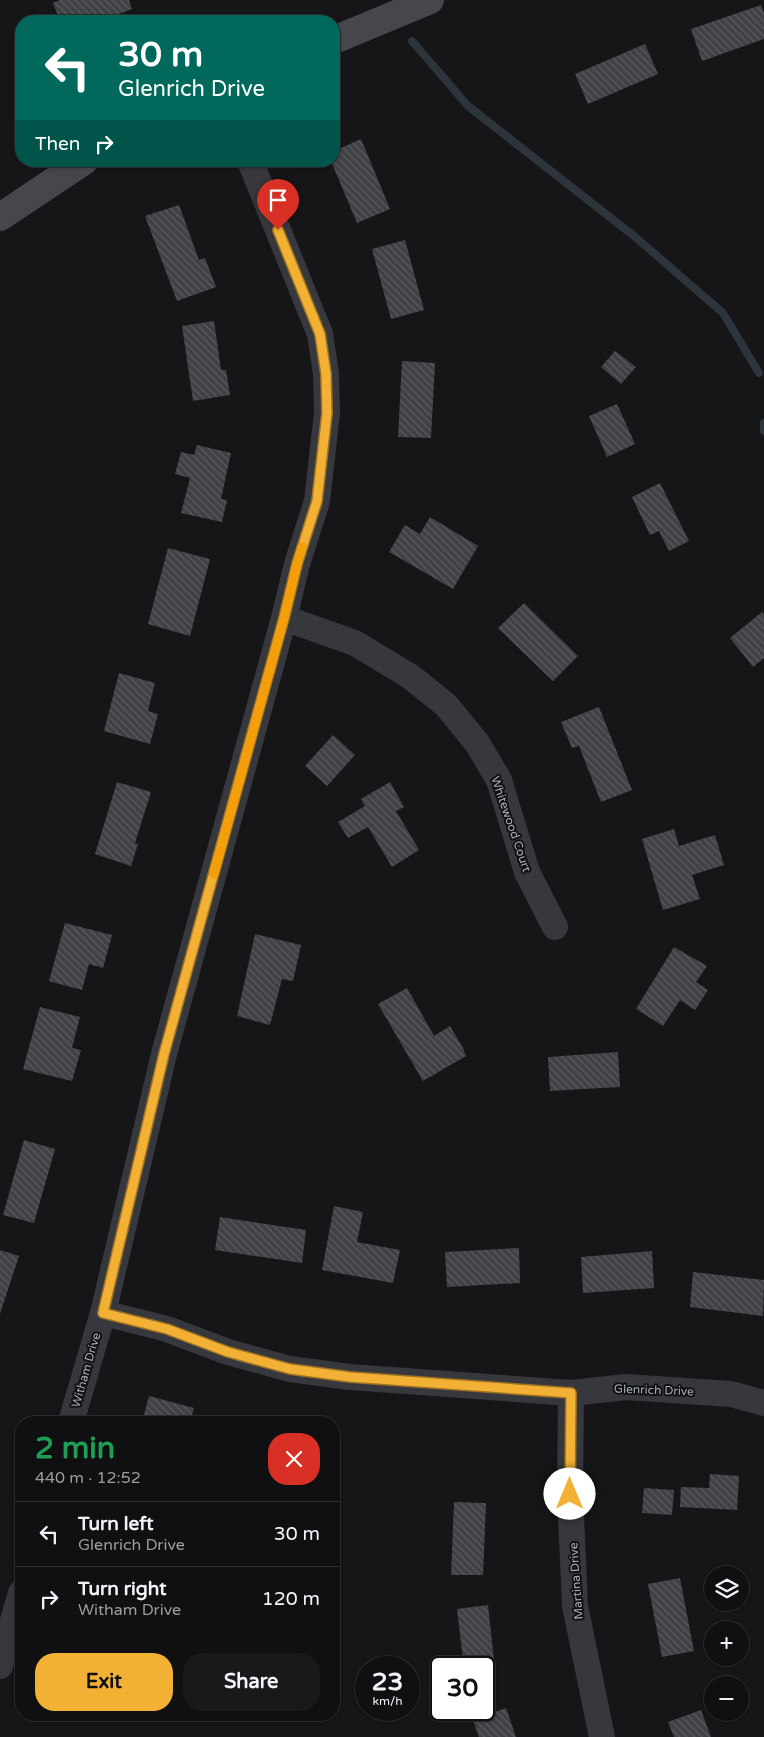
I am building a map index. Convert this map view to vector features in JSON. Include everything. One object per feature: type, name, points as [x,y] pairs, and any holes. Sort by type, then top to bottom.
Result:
[{"type":"street","points":[[340,37],[424,1]]},
{"type":"street","points":[[0,218],[75,167]]},
{"type":"street","name":"Witham Drive","points":[[73,1416],[103,1313],[164,1054],[284,618],[297,564],[317,501],[327,413],[326,374],[320,334],[252,167]]},
{"type":"street","name":"Whitewood Court","points":[[284,618],[355,643],[411,677],[446,706],[477,743],[499,780],[527,872],[555,927]]},
{"type":"street","name":"Glenrich Drive","points":[[103,1313],[167,1329],[228,1352],[290,1369],[350,1377],[571,1393],[626,1387],[731,1394],[764,1403]]},
{"type":"street","name":"Martina Drive","points":[[571,1393],[570,1494],[575,1606],[602,1737]]},
{"type":"street","points":[[0,1666],[15,1614]]},
{"type":"building","points":[[60,0],[129,0],[132,9],[116,15],[58,15],[53,3]]},
{"type":"building","points":[[761,5],[764,13],[764,39],[702,61],[691,29]]},
{"type":"building","points":[[645,44],[658,74],[588,104],[575,74]]},
{"type":"building","points":[[361,139],[390,209],[357,223],[334,167],[340,167],[340,148]]},
{"type":"building","points":[[179,205],[199,260],[205,258],[216,287],[177,301],[145,216]]},
{"type":"building","points":[[405,240],[424,310],[391,319],[372,249]]},
{"type":"building","points":[[214,321],[221,370],[226,370],[230,395],[193,401],[182,326]]},
{"type":"building","points":[[615,351],[636,367],[621,384],[601,367]]},
{"type":"building","points":[[402,361],[435,363],[431,438],[398,437]]},
{"type":"building","points":[[617,404],[635,444],[607,457],[589,416]]},
{"type":"building","points":[[197,445],[231,453],[221,499],[227,500],[222,522],[181,513],[190,478],[175,474],[181,452],[194,455]]},
{"type":"building","points":[[660,483],[689,541],[669,551],[659,531],[650,535],[632,497]]},
{"type":"building","points":[[430,517],[478,546],[453,589],[389,552],[405,525],[420,534]]},
{"type":"building","points":[[168,548],[210,559],[190,636],[148,624]]},
{"type":"building","points":[[524,603],[578,656],[553,681],[498,628]]},
{"type":"building","points":[[762,612],[764,615],[764,658],[753,667],[730,638]]},
{"type":"building","points":[[119,673],[155,683],[148,711],[158,714],[150,744],[104,731]]},
{"type":"building","points":[[599,707],[632,790],[601,802],[579,746],[572,748],[561,722]]},
{"type":"building","points":[[333,735],[355,755],[327,786],[305,766]]},
{"type":"building","points":[[117,782],[151,792],[135,843],[138,844],[131,866],[95,854]]},
{"type":"building","points":[[390,782],[404,807],[396,811],[419,850],[392,867],[368,827],[348,838],[338,822],[365,806],[361,799]]},
{"type":"building","points":[[674,829],[679,846],[715,835],[724,865],[692,875],[700,899],[663,910],[642,839]]},
{"type":"building","points":[[65,923],[112,935],[103,968],[89,964],[82,990],[49,981]]},
{"type":"building","points":[[255,934],[301,945],[293,981],[282,979],[270,1025],[237,1016]]},
{"type":"building","points":[[674,947],[707,966],[696,982],[708,990],[695,1010],[680,1000],[663,1026],[636,1009]]},
{"type":"building","points":[[407,988],[434,1036],[450,1026],[466,1056],[423,1081],[378,1004]]},
{"type":"building","points":[[40,1007],[80,1017],[72,1048],[81,1050],[72,1081],[23,1069]]},
{"type":"building","points":[[618,1052],[620,1087],[550,1091],[548,1057]]},
{"type":"building","points":[[24,1140],[55,1149],[34,1223],[3,1215]]},
{"type":"building","points":[[334,1206],[363,1212],[357,1242],[400,1250],[393,1283],[322,1270]]},
{"type":"building","points":[[220,1217],[306,1230],[302,1263],[215,1250]]},
{"type":"building","points":[[519,1248],[520,1283],[447,1287],[445,1252]]},
{"type":"building","points":[[0,1250],[19,1256],[0,1314]]},
{"type":"building","points":[[652,1251],[654,1288],[583,1293],[581,1257]]},
{"type":"building","points":[[693,1272],[764,1280],[763,1316],[690,1307]]},
{"type":"building","points":[[149,1396],[194,1408],[192,1416],[144,1416]]},
{"type":"building","points":[[710,1474],[739,1476],[737,1510],[680,1507],[681,1487],[709,1488]]},
{"type":"building","points":[[644,1488],[674,1490],[672,1515],[642,1513]]},
{"type":"building","points":[[454,1502],[486,1503],[483,1575],[451,1575]]},
{"type":"building","points":[[680,1578],[694,1651],[662,1657],[648,1584]]},
{"type":"building","points":[[488,1605],[494,1656],[463,1656],[457,1609]]},
{"type":"building","points":[[506,1708],[516,1737],[479,1737],[473,1721],[495,1721],[495,1712]]},
{"type":"building","points":[[701,1710],[711,1737],[674,1737],[668,1722]]},
{"type":"waterway","points":[[412,41],[468,106],[634,236],[723,313],[759,373]]},
{"type":"waterway","points":[[764,423],[764,431]]},
{"type":"slow traffic","points":[[214,874],[302,547]]},
{"type":"route","points":[[278,230],[320,334],[326,374],[327,413],[317,501],[297,564],[284,618],[164,1054],[103,1313],[167,1329],[228,1352],[290,1369],[350,1377],[571,1393],[570,1494]]}]
